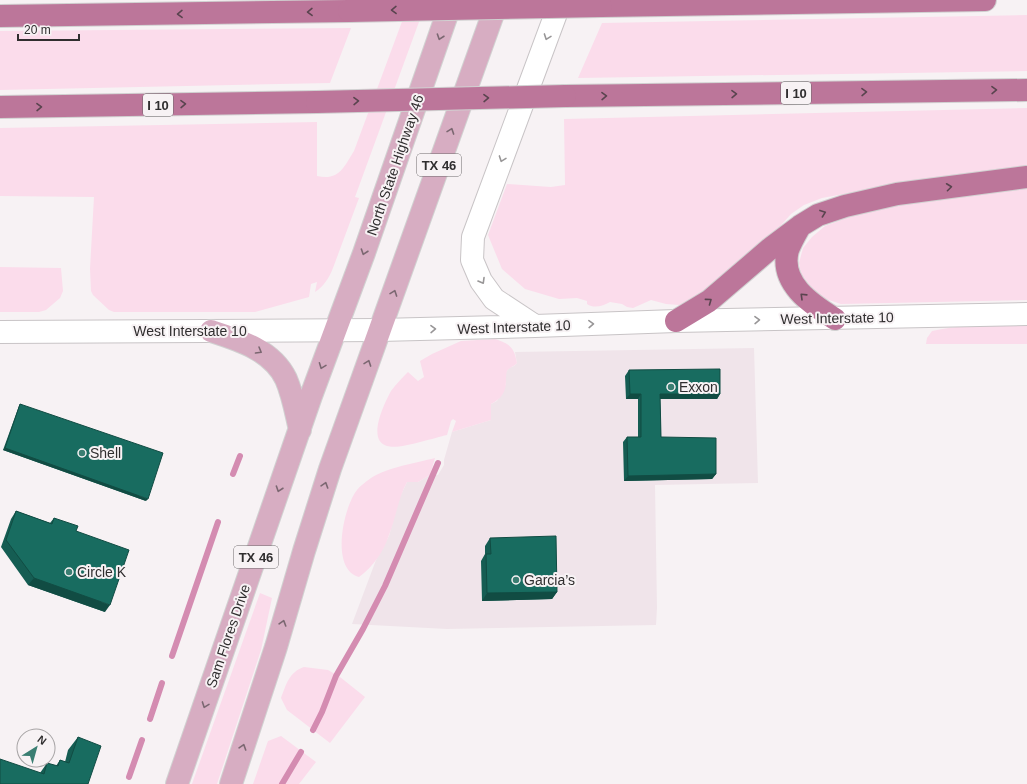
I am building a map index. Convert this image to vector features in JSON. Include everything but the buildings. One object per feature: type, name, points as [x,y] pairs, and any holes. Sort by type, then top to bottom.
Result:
[{"type":"highway","points":[[0,16],[985,0]]},
{"type":"highway","name":"I 10","points":[[0,108],[565,96],[1027,90]]},
{"type":"highway","points":[[676,321],[709,301],[772,247],[800,226],[818,215],[845,206],[897,194],[1027,177]]},
{"type":"highway","points":[[800,226],[788,250],[786,266],[791,281],[801,294],[815,306],[835,319]]},
{"type":"main road","name":"North State Highway 46","points":[[336,330],[452,0]]},
{"type":"main road","name":"TX 46","points":[[231,784],[276,647],[330,469],[498,0]]},
{"type":"main road","points":[[211,330],[242,342],[265,355],[277,365],[286,379],[300,430]]},
{"type":"main road","name":"Sam Flores Drive","points":[[177,784],[336,330]]},
{"type":"street","points":[[535,326],[494,299],[481,281],[472,260],[474,237],[560,0]]},
{"type":"street","name":"West Interstate 10","points":[[0,332],[380,330],[676,321],[1027,314]]},
{"type":"shaded area","points":[[410,0],[427,0],[355,197],[359,198],[333,268],[326,282],[315,292],[317,282],[311,284],[309,297],[255,312],[114,312],[109,310],[93,295],[91,291],[90,269],[94,197],[0,196],[0,128],[317,122],[317,176],[324,177],[336,175],[344,167],[354,151]]},
{"type":"shaded area","points":[[1027,15],[1027,71],[578,78],[602,23]]},
{"type":"shaded area","points":[[351,28],[330,83],[0,90],[0,31]]},
{"type":"shaded area","points":[[1027,108],[1027,166],[887,186],[822,198],[804,205],[791,214],[775,232],[712,287],[693,300],[679,305],[666,304],[651,300],[633,308],[610,302],[596,307],[590,306],[587,304],[587,301],[577,298],[559,299],[525,289],[502,269],[488,235],[507,184],[551,187],[565,185],[564,119]]},
{"type":"shaded area","points":[[1027,186],[1027,300],[841,304],[823,298],[811,287],[801,274],[799,263],[803,248],[812,237],[825,226],[852,216],[890,206]]},
{"type":"shaded area","points":[[0,267],[61,268],[63,291],[60,298],[46,310],[39,312],[0,312]]},
{"type":"shaded area","points":[[979,325],[1027,325],[1027,344],[926,344],[927,338],[932,331]]},
{"type":"shaded area","points":[[495,339],[508,345],[513,350],[517,363],[507,371],[506,385],[502,395],[498,400],[491,404],[491,420],[452,432],[456,421],[453,419],[447,435],[416,443],[392,447],[381,442],[377,429],[388,396],[408,372],[418,381],[424,377],[420,361],[461,341]]},
{"type":"shaded area","points":[[754,348],[758,483],[655,485],[656,625],[447,629],[352,624],[376,560],[389,536],[399,499],[407,482],[418,482],[430,475],[438,475],[444,465],[452,432],[491,420],[491,404],[497,401],[506,384],[506,372],[517,363],[515,352]]},
{"type":"shaded area","points":[[435,458],[430,475],[418,482],[407,482],[401,495],[387,541],[381,553],[369,568],[359,577],[350,572],[344,563],[342,537],[347,510],[357,490],[378,474],[402,466]]},
{"type":"shaded area","points":[[260,593],[272,598],[261,650],[217,784],[192,784]]},
{"type":"shaded area","points":[[304,667],[328,670],[340,677],[365,697],[330,743],[287,710],[281,698],[291,676],[299,669]]},
{"type":"shaded area","points":[[281,736],[316,762],[299,784],[253,784],[268,741]]},
{"type":"waterway","points":[[233,474],[240,456]]},
{"type":"waterway","points":[[313,730],[322,712],[336,676],[363,629],[385,586],[438,463]]},
{"type":"waterway","points":[[172,656],[218,522]]},
{"type":"waterway","points":[[150,719],[162,683]]},
{"type":"waterway","points":[[129,777],[142,740]]},
{"type":"waterway","points":[[282,784],[301,752]]},
{"type":"place","name":"Exxon","points":[[671,387]]},
{"type":"place","name":"Shell","points":[[82,453]]},
{"type":"place","name":"Circle K","points":[[69,572]]},
{"type":"place","name":"Garcia’s","points":[[516,580]]}]
